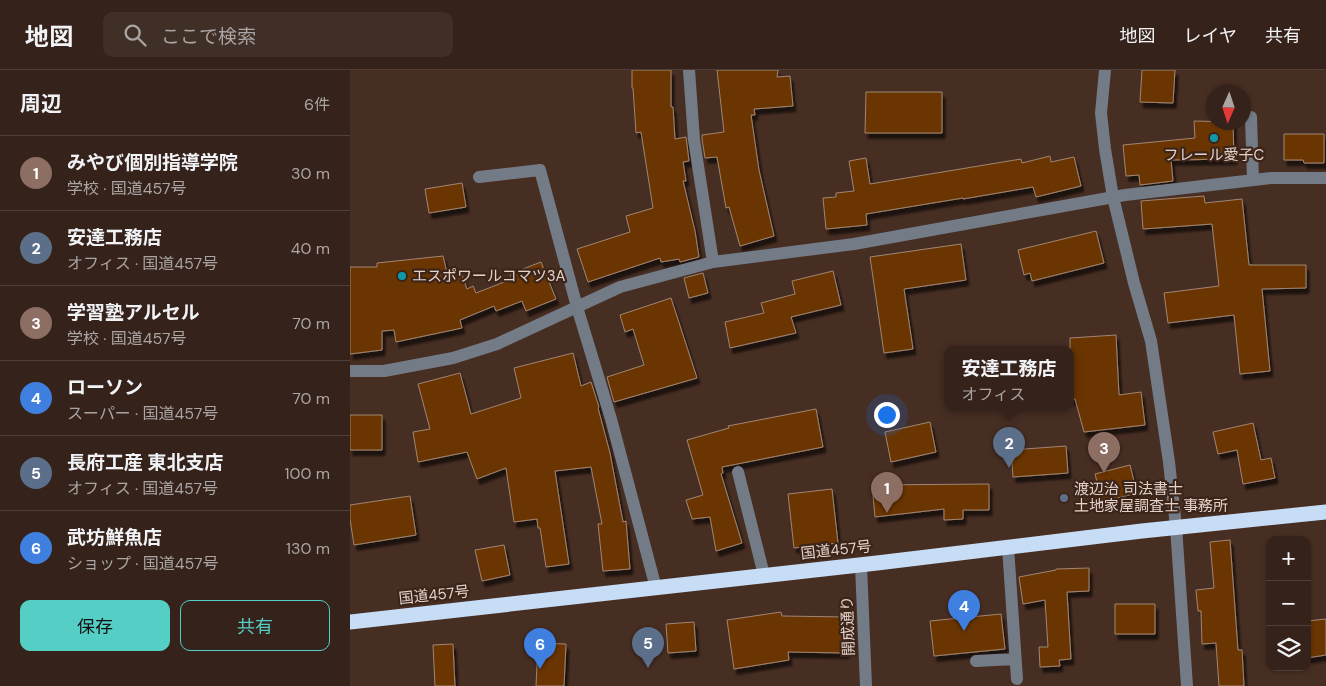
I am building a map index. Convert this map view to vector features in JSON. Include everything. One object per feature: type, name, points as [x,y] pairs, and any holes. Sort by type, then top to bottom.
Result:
[{"type":"highway","name":"国道457号","points":[[350,622],[861,565],[1176,527],[1326,512]]},
{"type":"street","points":[[689,70],[694,140],[713,262]]},
{"type":"street","points":[[1105,70],[1101,113],[1105,149],[1113,197],[1134,283],[1151,341],[1169,462],[1176,527],[1186,686]]},
{"type":"street","points":[[1251,117],[1253,180]]},
{"type":"street","points":[[479,178],[540,170],[576,307],[611,419],[656,588]]},
{"type":"street","points":[[350,370],[384,370],[453,358],[497,344],[620,287],[713,262],[854,244],[1113,197],[1271,178],[1326,178]]},
{"type":"street","points":[[738,472],[764,575]]},
{"type":"street","points":[[1008,547],[1016,679]]},
{"type":"street","name":"開成通り","points":[[861,565],[866,686]]},
{"type":"street","points":[[976,661],[1015,659]]},
{"type":"building","points":[[632,70],[671,70],[671,107],[673,107],[675,139],[686,137],[689,161],[683,162],[686,181],[683,181],[699,257],[680,262],[679,259],[661,262],[660,258],[588,282],[577,249],[630,232],[626,216],[653,208],[641,132],[636,133]]},
{"type":"building","points":[[717,70],[778,70],[777,77],[790,76],[793,106],[754,109],[755,115],[751,115],[759,170],[774,236],[740,246],[729,207],[726,208],[717,157],[705,158],[702,139],[702,135],[724,132]]},
{"type":"building","points":[[1142,70],[1175,70],[1173,103],[1140,102]]},
{"type":"building","points":[[866,92],[942,92],[942,133],[865,133]]},
{"type":"building","points":[[1194,121],[1206,121],[1206,130],[1233,130],[1234,159],[1171,160],[1173,181],[1140,185],[1139,175],[1126,176],[1123,145],[1195,138]]},
{"type":"building","points":[[1284,134],[1324,134],[1324,163],[1284,160]]},
{"type":"building","points":[[1050,156],[1051,162],[1074,157],[1081,186],[1036,197],[1033,187],[866,214],[867,225],[826,229],[823,198],[836,197],[836,193],[854,191],[849,161],[866,158],[870,184],[1021,159],[1022,163]]},
{"type":"building","points":[[462,183],[466,207],[429,213],[425,189]]},
{"type":"building","points":[[1204,196],[1205,203],[1242,199],[1249,265],[1306,265],[1306,288],[1262,289],[1270,371],[1240,374],[1234,315],[1168,323],[1164,293],[1219,286],[1212,224],[1143,229],[1141,201]]},
{"type":"building","points":[[1096,231],[1104,263],[1032,281],[1030,273],[1024,275],[1018,250]]},
{"type":"building","points":[[961,244],[966,280],[904,289],[913,349],[884,353],[870,257]]},
{"type":"building","points":[[443,256],[448,277],[461,272],[467,289],[473,286],[476,293],[512,279],[510,274],[541,262],[556,299],[526,311],[522,301],[496,311],[494,306],[460,320],[462,328],[396,342],[394,330],[382,331],[382,350],[350,354],[350,267],[377,267],[377,263]]},
{"type":"building","points":[[833,271],[841,305],[791,317],[796,333],[730,348],[725,322],[764,313],[761,303],[795,294],[792,281]]},
{"type":"building","points":[[703,273],[708,293],[689,298],[684,278]]},
{"type":"building","points":[[671,298],[697,378],[614,402],[607,377],[644,365],[633,329],[625,332],[620,315]]},
{"type":"building","points":[[1116,335],[1119,395],[1141,392],[1145,425],[1084,432],[1074,399],[1074,346],[1070,346],[1070,338]]},
{"type":"building","points":[[573,353],[581,386],[591,382],[599,407],[623,522],[626,521],[630,569],[603,571],[598,524],[602,524],[591,467],[555,471],[569,564],[546,567],[537,519],[514,522],[506,468],[477,479],[467,452],[418,462],[413,432],[430,429],[418,384],[460,373],[471,414],[521,398],[514,368]]},
{"type":"building","points":[[816,409],[823,447],[722,467],[723,473],[721,474],[742,543],[716,551],[710,517],[692,519],[686,500],[703,495],[687,440],[729,428],[728,426]]},
{"type":"building","points":[[350,415],[382,415],[382,450],[350,450]]},
{"type":"building","points":[[930,422],[936,452],[891,462],[885,432]]},
{"type":"building","points":[[1253,423],[1261,460],[1271,458],[1275,478],[1243,484],[1237,450],[1218,454],[1213,432]]},
{"type":"building","points":[[1066,446],[1068,473],[1013,477],[1011,450]]},
{"type":"building","points":[[1130,465],[1137,493],[1102,502],[1095,474]]},
{"type":"building","points":[[989,484],[989,510],[963,510],[963,519],[944,520],[944,509],[875,517],[872,485]]},
{"type":"building","points":[[832,489],[838,543],[794,548],[788,494]]},
{"type":"building","points":[[410,496],[416,535],[354,545],[350,505]]},
{"type":"building","points":[[1230,540],[1238,650],[1242,650],[1244,686],[1219,686],[1216,643],[1202,644],[1201,611],[1198,611],[1196,590],[1214,588],[1210,542]]},
{"type":"building","points":[[504,545],[510,575],[482,581],[475,550]]},
{"type":"building","points":[[1089,568],[1089,591],[1067,592],[1071,659],[1059,660],[1060,666],[1040,667],[1039,647],[1048,647],[1045,600],[1023,604],[1019,577],[1056,569]]},
{"type":"building","points":[[1115,604],[1155,604],[1155,634],[1115,634]]},
{"type":"building","points":[[781,612],[782,616],[847,617],[846,653],[788,652],[789,660],[734,669],[727,620]]},
{"type":"building","points":[[1001,614],[1005,649],[934,656],[930,621]]},
{"type":"building","points":[[1326,619],[1326,655],[1311,657],[1311,621]]},
{"type":"building","points":[[694,622],[696,651],[668,653],[666,624]]},
{"type":"building","points":[[538,643],[566,644],[564,686],[536,686]]},
{"type":"building","points":[[453,644],[455,686],[435,686],[433,645]]},
{"type":"place","name":"フレール愛子C","points":[[1214,138]]},
{"type":"place","name":"エスポワールコマツ3A","points":[[402,276]]},
{"type":"place","name":"安達工務店","points":[[1009,468]]},
{"type":"place","name":"学習塾アルセル","points":[[1104,473]]},
{"type":"place","name":"渡辺治 司法書士 土地家屋調査士 事務所","points":[[1064,498]]},
{"type":"place","name":"みやび個別指導学院","points":[[887,513]]},
{"type":"place","name":"ローソン","points":[[964,631]]},
{"type":"place","name":"長府工産 東北支店","points":[[648,668]]},
{"type":"place","name":"武坊鮮魚店","points":[[540,669]]}]
